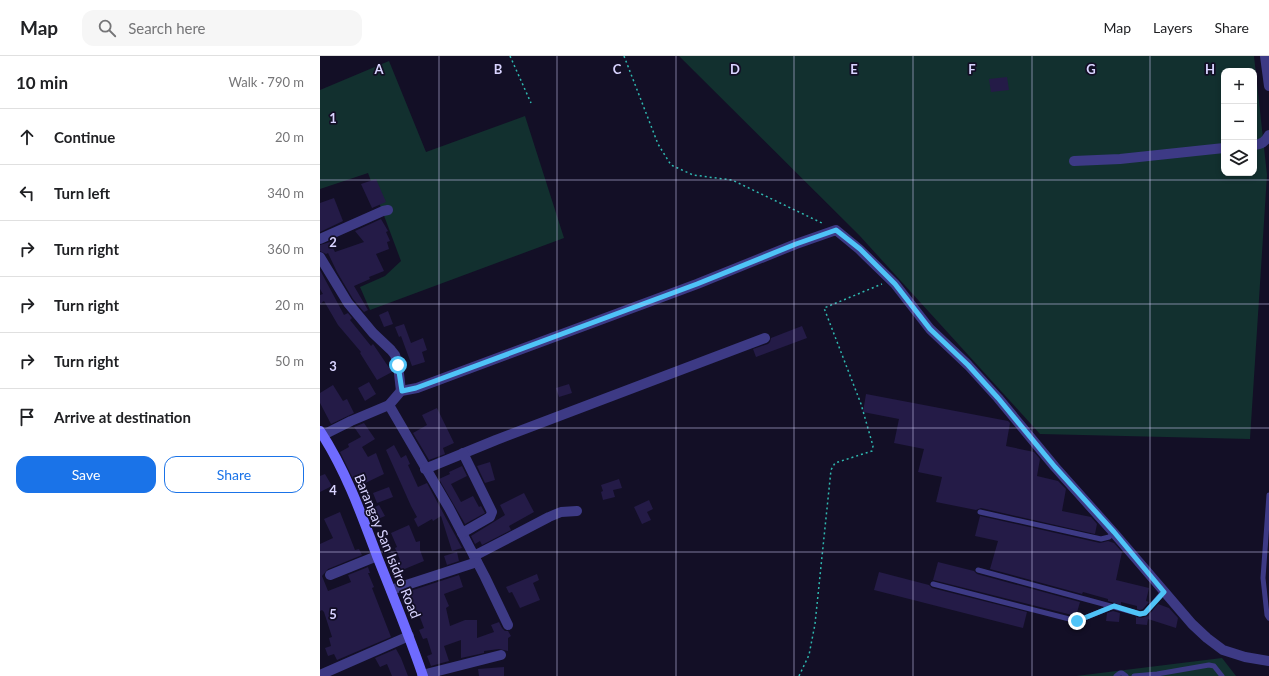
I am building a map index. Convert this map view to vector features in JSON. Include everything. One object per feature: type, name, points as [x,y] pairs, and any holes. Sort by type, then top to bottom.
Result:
[{"type":"street","points":[[1265,56],[1269,86]]},
{"type":"street","points":[[1257,144],[1266,141],[1269,135]]},
{"type":"street","points":[[1074,161],[1120,159],[1221,148]]},
{"type":"street","points":[[320,239],[388,210]]},
{"type":"street","points":[[322,433],[389,405],[402,391],[416,388],[697,284],[796,244],[836,230],[860,249],[891,280],[930,329],[968,365],[998,398],[1055,467],[1114,532],[1164,592],[1202,633],[1223,650],[1245,657],[1269,661]]},
{"type":"street","points":[[320,257],[348,303],[372,333],[392,350],[398,365],[402,391]]},
{"type":"street","points":[[426,469],[765,338]]},
{"type":"street","points":[[389,405],[462,532],[508,625]]},
{"type":"street","name":"Barangay San Isidro Road","points":[[322,433],[354,494],[409,636],[422,676]]},
{"type":"street","points":[[462,532],[490,517],[492,512],[463,454]]},
{"type":"street","points":[[391,590],[476,559],[549,517],[562,512],[577,511]]},
{"type":"street","points":[[330,575],[378,556]]},
{"type":"street","points":[[320,675],[409,636]]},
{"type":"street","points":[[422,676],[501,655]]},
{"type":"lane","points":[[1269,496],[1263,578],[1266,614],[1269,618]]},
{"type":"lane","points":[[980,512],[1101,539],[1109,537],[1114,532]]},
{"type":"lane","points":[[978,570],[1140,614],[1145,613],[1164,592]]},
{"type":"lane","points":[[933,584],[1077,621],[1114,606]]},
{"type":"lane","points":[[1134,676],[1157,675],[1209,665],[1214,666],[1222,676]]},
{"type":"lane","points":[[1116,676],[1122,673],[1126,676]]},
{"type":"path","points":[[510,56],[531,103]]},
{"type":"path","points":[[624,56],[658,144],[670,165],[693,175],[732,180],[836,230]]},
{"type":"path","points":[[799,676],[809,655],[815,624],[831,470],[835,463],[872,451],[873,446],[861,404],[824,308],[891,280]]},
{"type":"green space","points":[[679,56],[1254,56],[1255,68],[1221,68],[1221,176],[1257,176],[1257,83],[1267,175],[1250,439],[1040,434],[859,235]]},
{"type":"green space","points":[[389,61],[426,152],[525,116],[564,238],[370,310],[360,287],[385,276],[401,261],[368,173],[320,189],[320,90]]},
{"type":"green space","points":[[1222,658],[1236,676],[1076,676]]},
{"type":"building","points":[[1007,77],[1009,90],[991,92],[989,79]]},
{"type":"building","points":[[376,179],[386,202],[372,208],[361,184]]},
{"type":"building","points":[[334,198],[343,221],[320,232],[320,203]]},
{"type":"building","points":[[381,219],[388,231],[386,232],[390,241],[387,242],[389,249],[376,254],[384,271],[369,277],[370,279],[354,286],[368,310],[364,312],[353,299],[328,253],[326,254],[320,251],[320,245],[330,242],[335,252],[364,242],[355,231]]},
{"type":"building","points":[[320,270],[344,315],[348,313],[352,318],[350,320],[371,346],[373,344],[392,372],[377,380],[360,353],[361,352],[338,325],[324,301],[320,304],[320,295],[323,294],[320,289]]},
{"type":"building","points":[[388,311],[393,324],[384,327],[379,315]]},
{"type":"building","points":[[404,324],[411,343],[423,338],[427,350],[422,352],[425,362],[412,366],[401,336],[399,337],[395,327]]},
{"type":"building","points":[[802,326],[807,338],[756,357],[753,349],[768,344],[771,338]]},
{"type":"building","points":[[369,382],[376,394],[365,401],[358,388]]},
{"type":"building","points":[[569,384],[572,393],[559,397],[556,388]]},
{"type":"building","points":[[333,385],[343,401],[347,399],[354,413],[331,424],[320,403],[320,393]]},
{"type":"building","points":[[866,394],[1008,421],[1010,423],[1006,446],[1034,452],[1040,459],[1037,476],[1058,481],[1066,489],[1062,511],[1091,517],[1097,524],[1095,534],[981,508],[976,510],[936,502],[942,477],[918,472],[924,449],[894,443],[899,419],[863,412]]},
{"type":"building","points":[[437,408],[454,443],[443,448],[445,454],[429,460],[413,433],[427,425],[422,415]]},
{"type":"building","points":[[364,423],[375,439],[362,447],[368,457],[376,453],[384,474],[357,487],[340,452],[349,447],[348,444],[361,437],[354,427]]},
{"type":"building","points":[[394,445],[401,458],[406,455],[410,464],[408,465],[418,487],[427,483],[462,548],[452,551],[441,516],[418,527],[414,519],[417,517],[386,450]]},
{"type":"building","points":[[490,462],[495,480],[485,483],[477,466]]},
{"type":"building","points":[[462,466],[467,476],[451,484],[461,502],[473,496],[479,507],[481,506],[485,513],[465,524],[439,479]]},
{"type":"building","points":[[325,474],[332,486],[320,492],[320,476]]},
{"type":"building","points":[[619,479],[622,488],[613,490],[615,497],[603,500],[601,485]]},
{"type":"building","points":[[389,487],[393,497],[377,503],[373,493]]},
{"type":"building","points":[[524,493],[534,512],[509,526],[511,530],[482,545],[480,541],[475,544],[471,536],[505,515],[500,505]]},
{"type":"building","points":[[649,500],[653,509],[647,512],[651,520],[642,524],[634,507]]},
{"type":"building","points":[[379,505],[385,516],[371,522],[367,511]]},
{"type":"building","points":[[340,512],[355,550],[359,549],[362,555],[328,569],[322,576],[328,591],[351,582],[348,575],[368,567],[370,573],[368,573],[374,587],[372,588],[391,637],[337,660],[334,654],[328,656],[325,648],[331,646],[329,638],[332,637],[324,612],[322,610],[320,611],[320,544],[333,538],[324,519]]},
{"type":"building","points":[[980,516],[1100,543],[1108,541],[1114,543],[1122,552],[1116,580],[1149,588],[1146,601],[1149,602],[1143,609],[1140,610],[1137,609],[1137,606],[1121,602],[1121,605],[1108,601],[1108,599],[1083,592],[1082,594],[990,569],[998,541],[975,536]]},
{"type":"building","points":[[409,525],[416,542],[420,541],[420,550],[424,561],[395,573],[391,563],[400,560],[395,548],[397,547],[391,533]]},
{"type":"building","points":[[457,552],[459,561],[447,565],[444,556]]},
{"type":"building","points":[[938,562],[1080,602],[1076,616],[933,580]]},
{"type":"building","points":[[879,572],[929,585],[932,588],[1027,612],[1023,628],[874,590]]},
{"type":"building","points":[[537,574],[539,580],[533,583],[540,600],[520,608],[512,592],[509,593],[506,587]]},
{"type":"building","points":[[459,575],[463,587],[444,594],[449,606],[446,608],[450,626],[465,620],[477,620],[477,638],[494,632],[491,625],[499,622],[502,628],[505,631],[508,631],[511,636],[508,638],[508,651],[499,649],[484,651],[484,653],[461,658],[461,640],[444,646],[449,661],[431,666],[427,656],[432,654],[427,638],[423,639],[419,630],[424,628],[418,612],[414,613],[407,592]]},
{"type":"building","points":[[1158,604],[1169,608],[1178,618],[1176,628],[1148,619],[1147,625],[1136,624],[1136,617],[1141,618],[1148,616]]},
{"type":"building","points":[[1113,611],[1120,613],[1119,622],[1106,621],[1107,613]]},
{"type":"building","points":[[396,649],[408,676],[392,676],[387,664],[380,667],[375,658]]},
{"type":"building","points":[[504,667],[504,676],[479,676],[478,669]]},
{"type":"route","points":[[398,365],[402,391],[416,388],[697,284],[796,244],[836,230],[860,249],[895,284],[930,329],[968,365],[998,398],[1055,467],[1114,532],[1164,592],[1145,613],[1140,614],[1114,606],[1077,621]]}]
